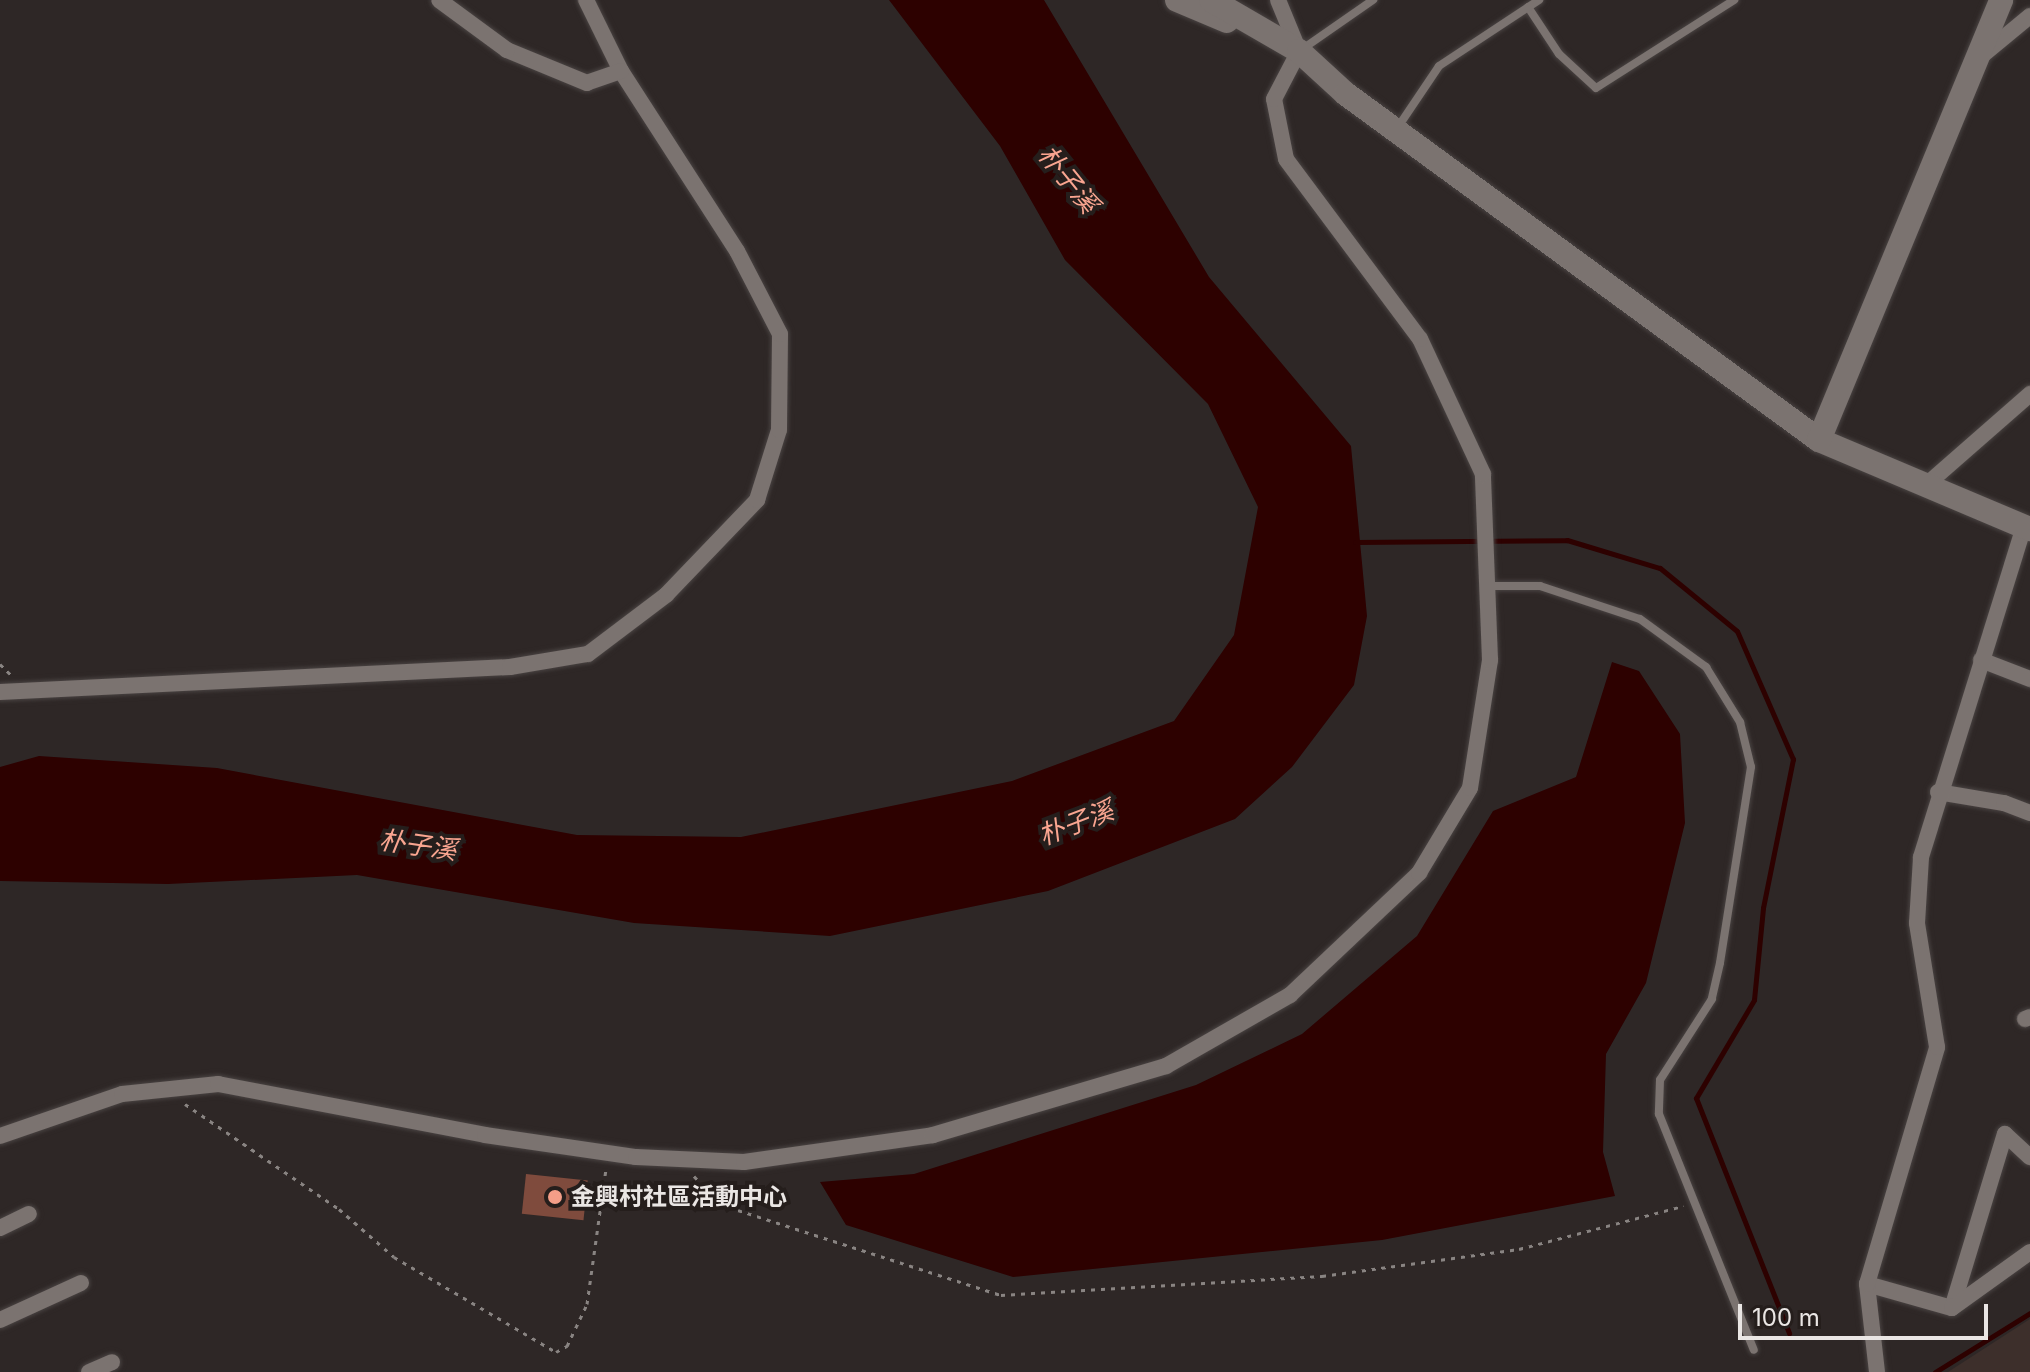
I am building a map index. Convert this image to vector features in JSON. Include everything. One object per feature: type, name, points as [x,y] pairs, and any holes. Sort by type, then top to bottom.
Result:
[{"type":"street","points":[[439,0],[507,50],[587,83],[621,71]]},
{"type":"street","points":[[0,692],[510,667],[588,654],[666,595],[757,500],[779,430],[780,334],[737,251],[621,71],[586,0]]},
{"type":"street","points":[[1211,0],[1299,51],[1395,130],[1819,440],[2027,528],[1938,792],[1921,857],[1917,923],[1937,1047],[1867,1284],[1877,1372]]},
{"type":"street","points":[[0,1136],[122,1094],[218,1084],[608,1153],[744,1162],[933,1135],[1166,1066],[1290,995],[1419,873],[1470,788],[1490,660],[1483,474],[1420,339],[1286,159],[1274,99],[1299,51],[1278,0]]},
{"type":"street","points":[[1819,440],[2001,0]]},
{"type":"street","points":[[1182,2],[1299,51]]},
{"type":"street","points":[[1979,58],[2030,16]]},
{"type":"street","points":[[1925,486],[2030,394]]},
{"type":"street","points":[[1981,660],[2030,679]]},
{"type":"street","points":[[1938,792],[2004,803],[2030,813]]},
{"type":"street","points":[[1952,1308],[2005,1134],[2030,1157]]},
{"type":"street","points":[[0,1228],[29,1214]]},
{"type":"street","points":[[1952,1308],[2030,1252]]},
{"type":"street","points":[[0,1320],[81,1283]]},
{"type":"street","points":[[1867,1284],[1952,1308]]},
{"type":"street","points":[[89,1372],[112,1362]]},
{"type":"lane","points":[[1299,51],[1373,0]]},
{"type":"lane","points":[[1395,130],[1439,66],[1539,0]]},
{"type":"lane","points":[[1528,7],[1559,54],[1596,88],[1734,0]]},
{"type":"lane","points":[[1487,586],[1540,586],[1640,619],[1706,667],[1740,722],[1751,767],[1712,999],[1660,1080],[1659,1114],[1754,1350]]},
{"type":"path","points":[[169,1089],[195,1113],[339,1209],[394,1257],[556,1352],[567,1346],[587,1304],[608,1153]]},
{"type":"path","points":[[678,1159],[719,1204],[1001,1295],[1204,1287],[1367,1270],[1519,1249],[1695,1203]]},
{"type":"shaded area","points":[[2030,1319],[2030,1372],[1948,1372]]},
{"type":"water","name":"朴子溪","points":[[889,0],[1044,0],[1209,277],[1351,446],[1367,616],[1354,685],[1292,767],[1235,819],[1048,891],[830,936],[634,923],[357,875],[168,884],[0,881],[0,767],[39,756],[217,768],[577,835],[741,837],[1012,781],[1174,721],[1234,635],[1258,507],[1208,404],[1065,260],[1000,146]]},
{"type":"water","points":[[1612,662],[1639,671],[1680,734],[1685,823],[1646,983],[1606,1054],[1603,1152],[1615,1196],[1382,1240],[1013,1277],[846,1225],[820,1182],[914,1174],[1196,1085],[1302,1034],[1417,936],[1493,811],[1576,777]]},
{"type":"building","name":"金興村社區活動中心","points":[[526,1174],[588,1180],[583,1220],[522,1214]]},
{"type":"waterway","points":[[1355,542],[1567,540],[1660,568],[1737,631],[1793,759],[1763,908],[1754,1000],[1696,1098],[1789,1333]]},
{"type":"waterway","points":[[1935,1372],[2030,1313]]},
{"type":"place","name":"金興村社區活動中心","points":[[555,1197]]}]
